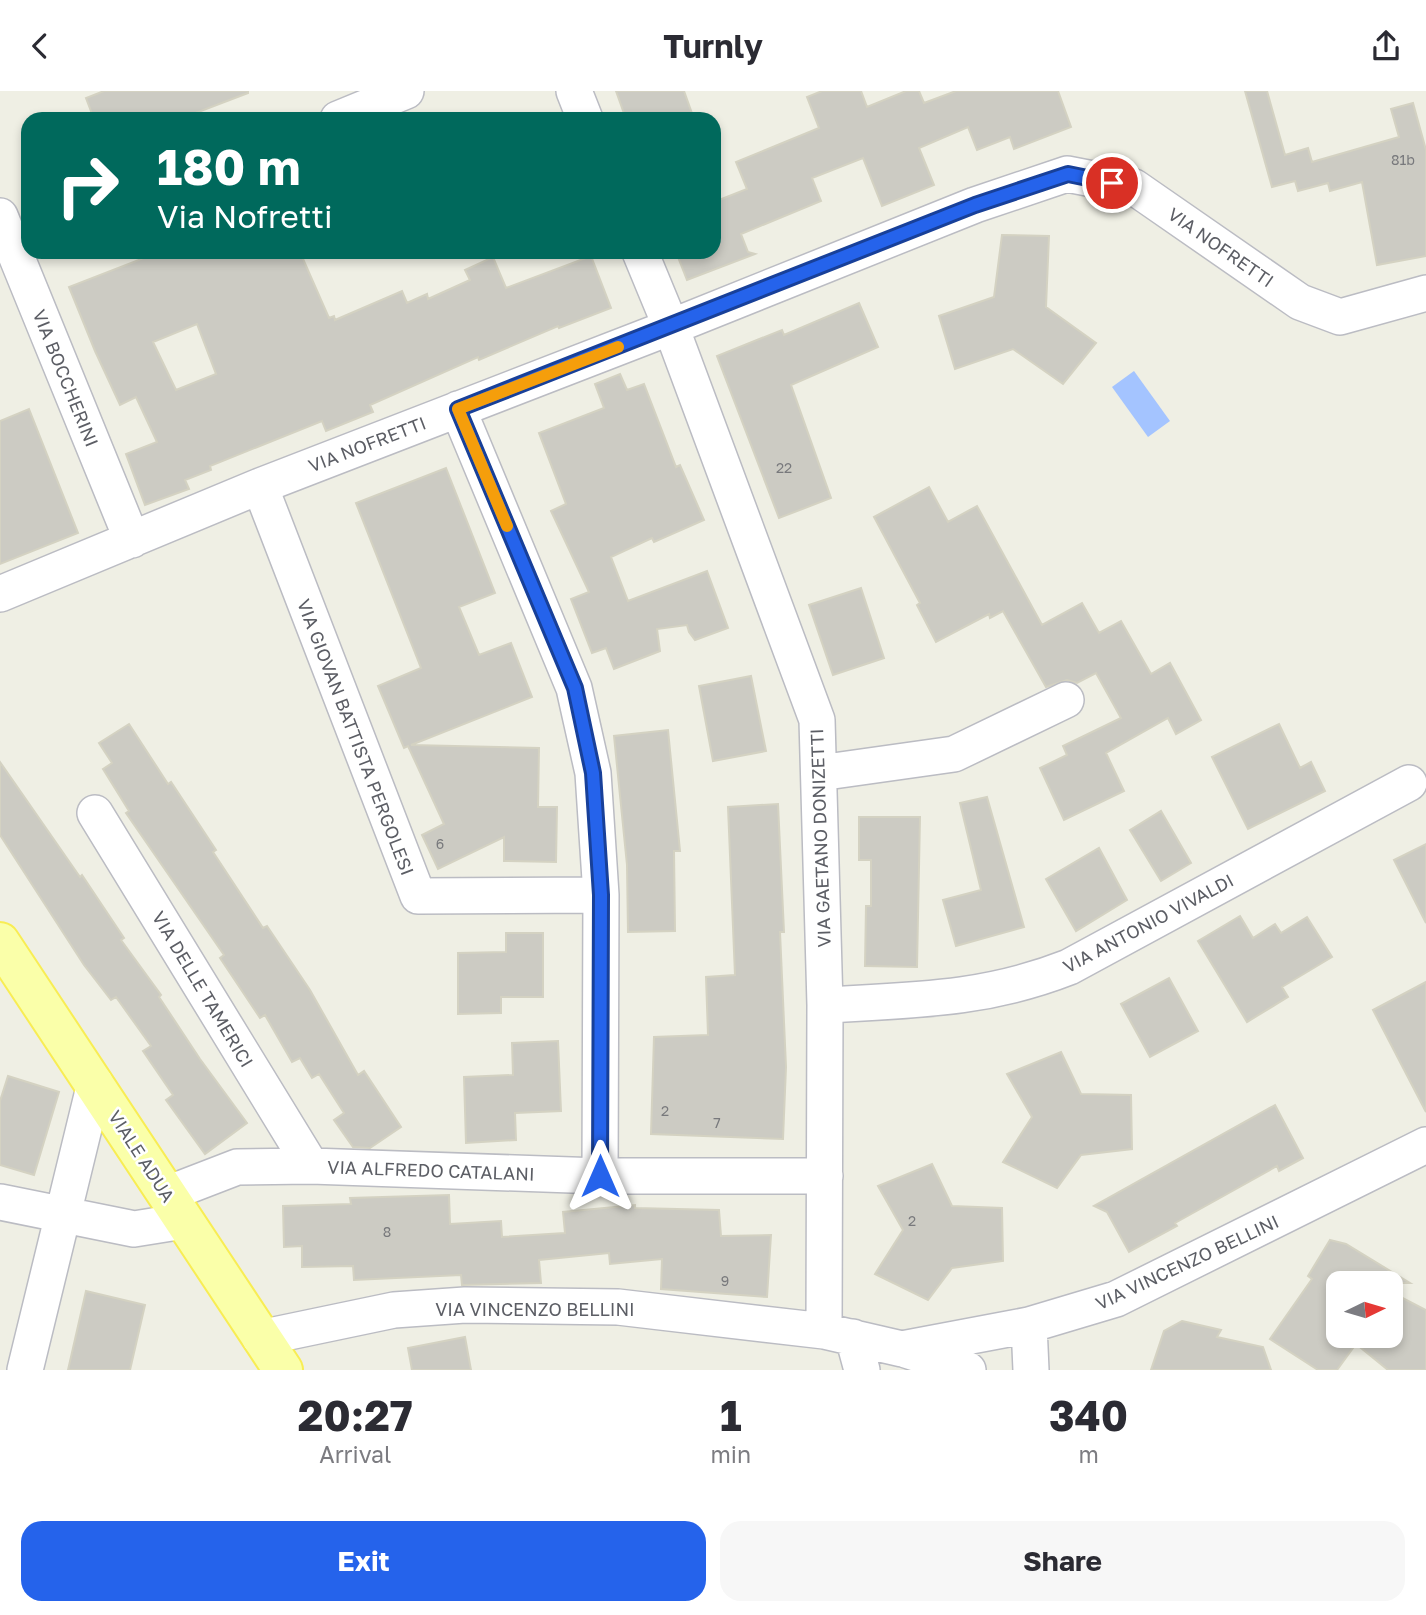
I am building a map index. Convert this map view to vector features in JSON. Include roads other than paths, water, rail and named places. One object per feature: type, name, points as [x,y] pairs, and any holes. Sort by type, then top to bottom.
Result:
[{"type":"main road","name":"VIALE ADUA","points":[[0,942],[283,1370]]},
{"type":"street","points":[[355,112],[406,91]]},
{"type":"street","points":[[574,91],[582,112]]},
{"type":"street","name":"VIA NOFRETTI","points":[[0,594],[260,486],[671,327],[975,205],[1068,174],[1134,187],[1300,302],[1340,317],[1426,293]]},
{"type":"street","name":"VIA BOCCHERINI","points":[[0,216],[21,248]]},
{"type":"street","name":"VIA BOCCHERINI","points":[[26,259],[132,540]]},
{"type":"street","name":"VIA GAETANO DONIZETTI","points":[[643,259],[671,327],[817,720],[825,1005],[825,1176],[846,1346]]},
{"type":"street","points":[[458,409],[575,688],[593,773],[601,895],[600,1176]]},
{"type":"street","name":"VIA GIOVAN BATTISTA PERGOLESI","points":[[260,486],[418,896],[601,895]]},
{"type":"street","points":[[819,773],[954,754],[1066,700]]},
{"type":"street","name":"VIA ANTONIO VIVALDI","points":[[825,1005],[944,998],[1003,989],[1069,967],[1409,783]]},
{"type":"street","name":"VIA DELLE TAMERICI","points":[[95,813],[311,1166]]},
{"type":"street","points":[[25,1370],[94,1083]]},
{"type":"street","name":"VIA VINCENZO BELLINI","points":[[260,1338],[394,1310],[465,1305],[618,1307],[846,1346],[902,1349],[1029,1325],[1116,1299],[1426,1145]]},
{"type":"street","name":"VIA ALFREDO CATALANI","points":[[0,1202],[134,1229],[176,1207],[237,1167],[311,1166],[600,1176],[825,1176]]},
{"type":"street","points":[[1029,1325],[1031,1370]]},
{"type":"street","points":[[902,1349],[968,1370]]},
{"type":"water","points":[[1134,371],[1170,421],[1148,437],[1112,387]]}]
